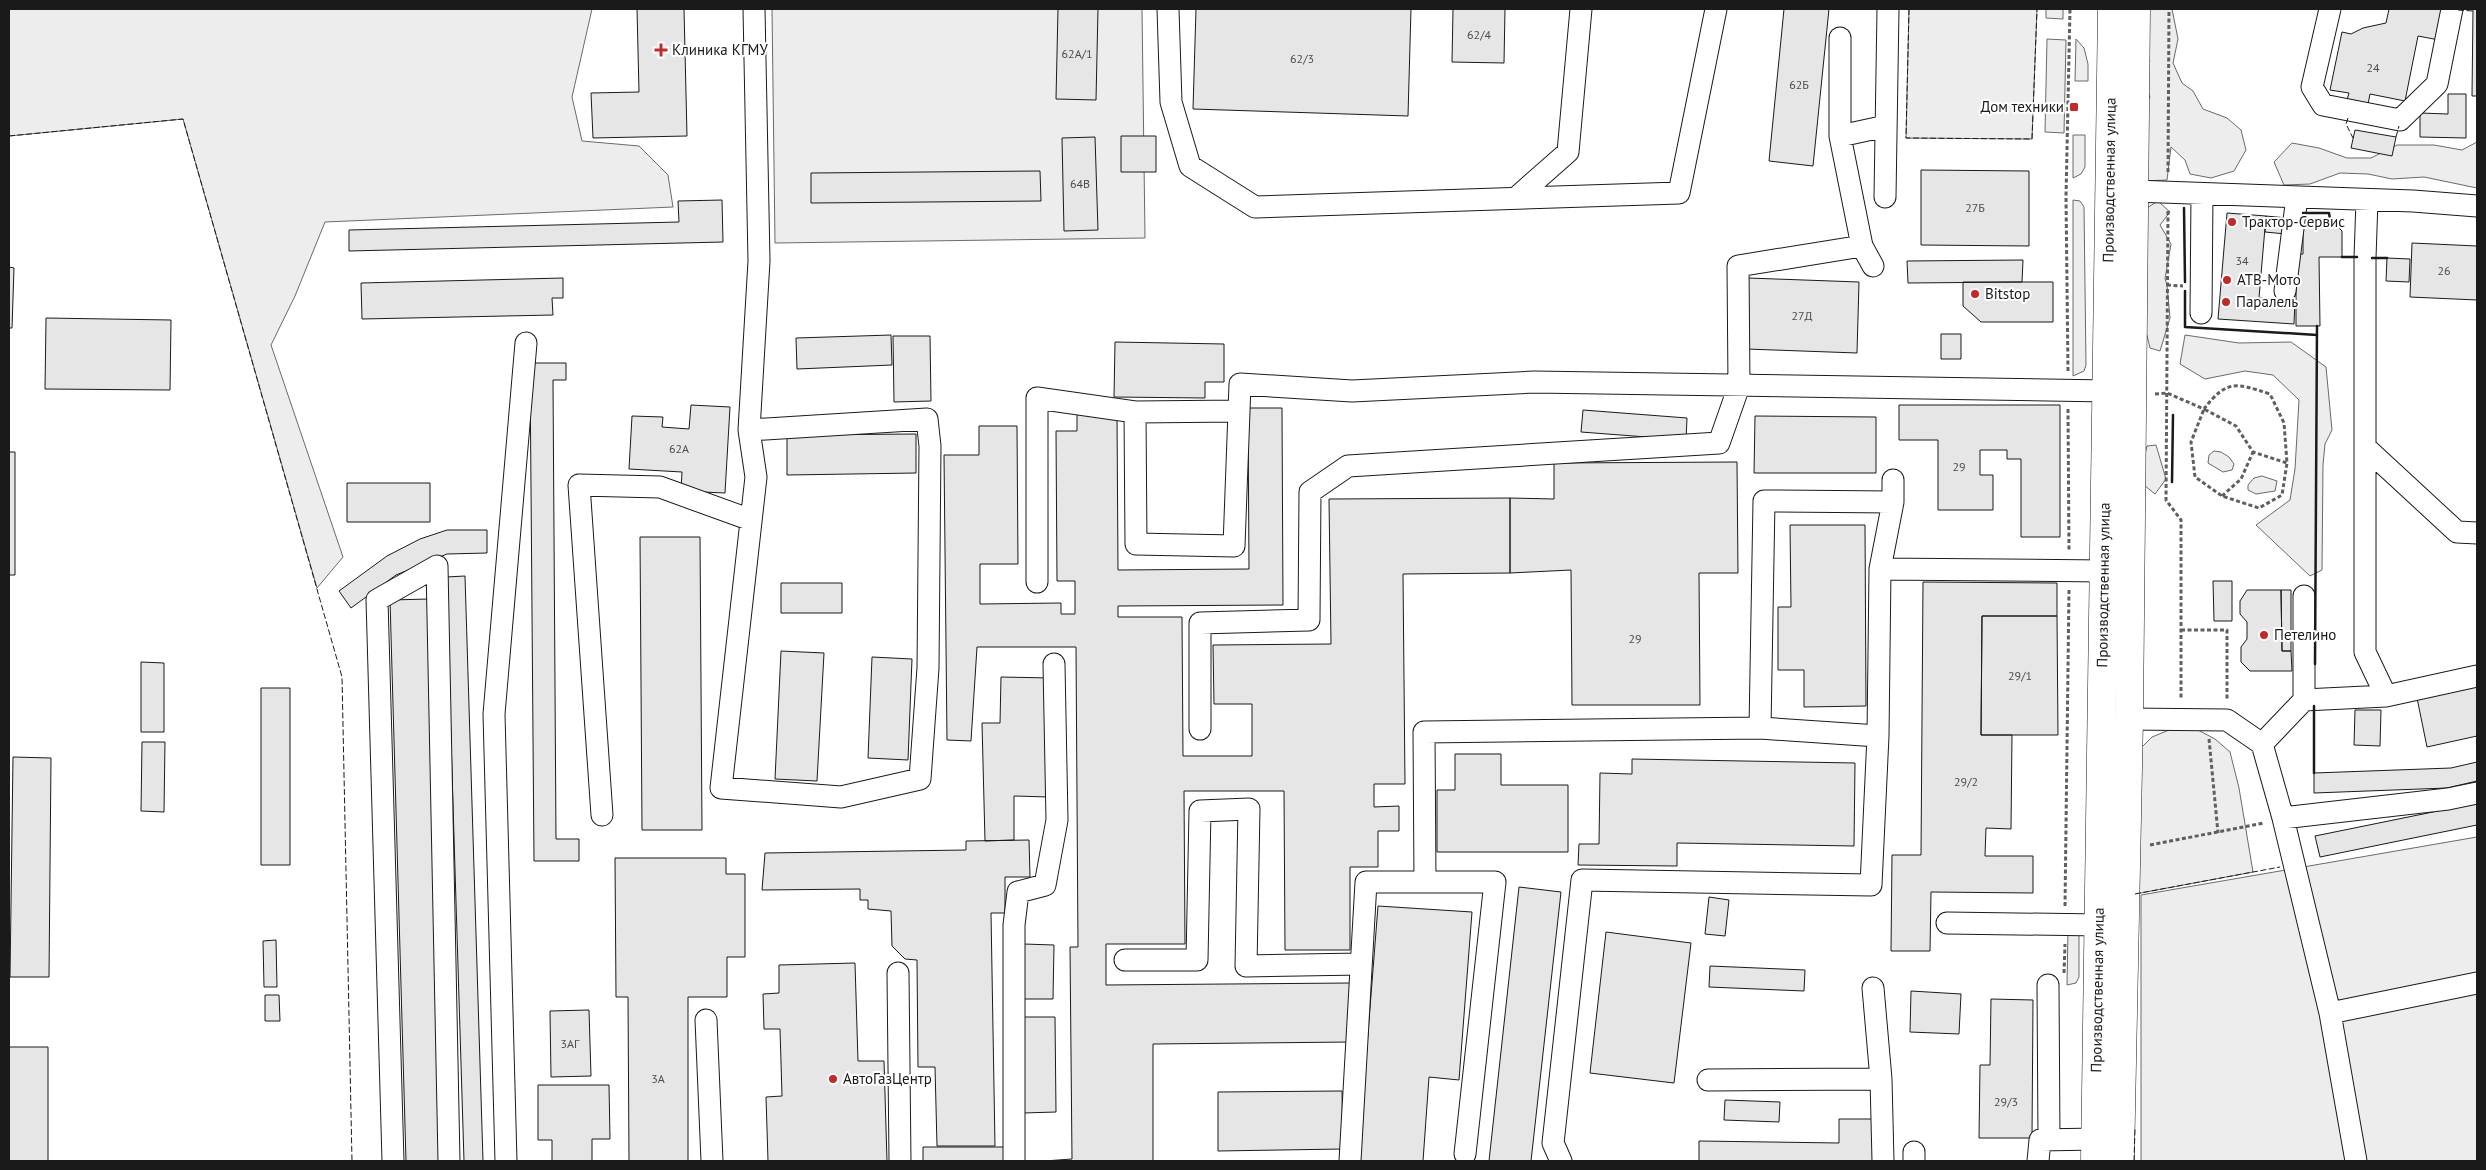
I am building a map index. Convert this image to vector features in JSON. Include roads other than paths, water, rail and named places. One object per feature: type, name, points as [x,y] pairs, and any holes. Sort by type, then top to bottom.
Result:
[{"type":"highway","name":"Производственная улица","points":[[2112,9],[2129,719],[2120,1161]]},
{"type":"highway","name":"Производственная улица","points":[[2096,1150],[2105,571],[2134,191],[2136,9]]},
{"type":"street","points":[[749,430],[927,419],[930,446],[928,668],[920,778],[841,797],[721,788],[756,477],[749,430],[759,261],[754,9]]},
{"type":"street","points":[[1168,9],[1171,102],[1190,166],[1255,207],[1679,193],[1716,9]]},
{"type":"street","points":[[1517,197],[1568,152],[1581,9]]},
{"type":"street","points":[[1885,197],[1888,9]]},
{"type":"street","points":[[2330,9],[2312,87],[2323,105],[2400,120],[2437,84],[2452,9]]},
{"type":"street","points":[[1840,38],[1840,136],[1862,246],[1873,266]]},
{"type":"street","points":[[1840,136],[1886,126]]},
{"type":"street","points":[[2134,191],[2477,206]]},
{"type":"street","points":[[2201,313],[2202,194]]},
{"type":"street","points":[[2285,291],[2296,197]]},
{"type":"street","points":[[2368,200],[2364,258],[2365,652],[2386,696]]},
{"type":"street","points":[[1200,729],[1200,623],[1309,620],[1310,492],[1348,466],[1719,443],[1739,386],[1738,266],[1862,246]]},
{"type":"street","points":[[506,1161],[494,714],[526,343]]},
{"type":"street","points":[[1134,412],[1136,544],[1234,546],[1240,384],[1352,391],[1534,382],[2068,389],[2120,392]]},
{"type":"street","points":[[1037,582],[1037,398],[1134,412],[1239,410]]},
{"type":"street","points":[[2365,447],[2457,532],[2477,533]]},
{"type":"street","points":[[1561,1161],[1553,1143],[1582,880],[1871,885],[1878,736],[1880,569],[1893,502],[1893,480]]},
{"type":"street","points":[[602,814],[579,485],[660,488],[751,520]]},
{"type":"street","points":[[1760,728],[1764,501],[1893,502]]},
{"type":"street","points":[[393,1161],[377,600],[437,566],[449,1161]]},
{"type":"street","points":[[1880,569],[2105,571]]},
{"type":"street","points":[[2304,596],[2304,700]]},
{"type":"street","points":[[1014,1161],[1014,925],[1018,892],[1045,885],[1057,820],[1054,664]]},
{"type":"street","points":[[2262,744],[2304,700],[2386,696],[2477,676]]},
{"type":"street","points":[[2129,719],[2217,720],[2262,744],[2283,818],[2330,1013],[2356,1161]]},
{"type":"street","points":[[1425,882],[1424,732],[1760,728],[1878,736]]},
{"type":"street","points":[[2283,818],[2448,799],[2477,793]]},
{"type":"street","points":[[1125,960],[1197,960],[1200,811],[1249,809],[1246,966],[1361,964]]},
{"type":"street","points":[[1350,1161],[1366,882],[1495,882],[1465,1154]]},
{"type":"street","points":[[1947,923],[2100,925]]},
{"type":"street","points":[[898,973],[900,1161]]},
{"type":"street","points":[[2049,1140],[2056,979]]},
{"type":"street","points":[[2330,1013],[2477,982]]},
{"type":"street","points":[[1873,988],[1881,1079],[1883,1161]]},
{"type":"street","points":[[706,1020],[712,1161]]},
{"type":"street","points":[[1708,1080],[1881,1079]]},
{"type":"street","points":[[2038,1161],[2040,1140],[2049,1140],[2096,1150]]},
{"type":"place","name":"Клиника КГМУ","points":[[661,50]]},
{"type":"place","name":"Дом техники","points":[[2074,107]]},
{"type":"place","name":"Трактор-Сервис","points":[[2232,222]]},
{"type":"place","name":"АТВ-Мото","points":[[2227,280]]},
{"type":"place","name":"Bitstop","points":[[1975,294]]},
{"type":"place","name":"Паралель","points":[[2226,302]]},
{"type":"place","name":"Петелино","points":[[2264,635]]},
{"type":"place","name":"АвтоГазЦентр","points":[[833,1079]]}]
